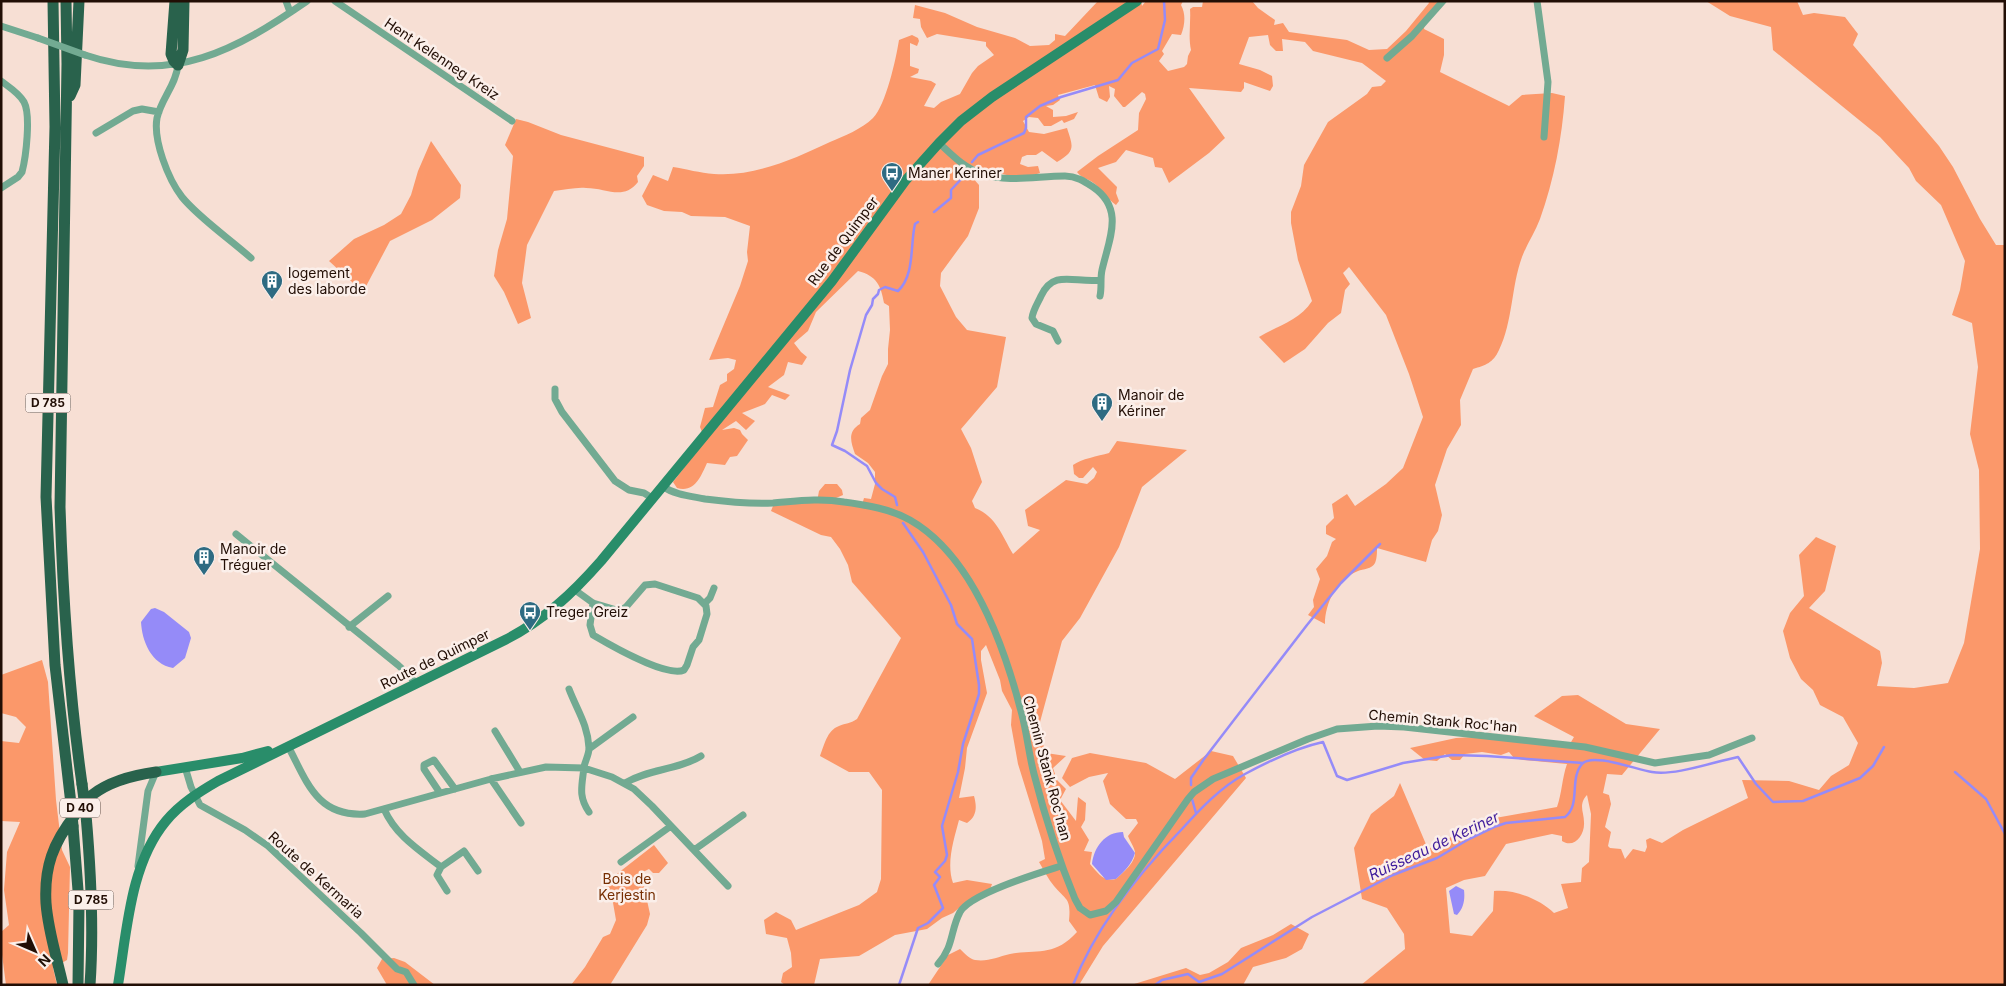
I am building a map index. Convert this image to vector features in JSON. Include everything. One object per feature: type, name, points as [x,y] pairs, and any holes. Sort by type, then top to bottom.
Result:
[{"type":"highway","name":"D 785","points":[[53,1],[55,126],[46,497],[55,665],[73,826],[78,903],[78,985]]},
{"type":"highway","name":"D 785","points":[[66,1],[67,104],[60,507],[62,578],[69,684],[86,815],[91,886],[92,948],[90,985]]},
{"type":"highway","points":[[67,104],[75,85],[79,1]]},
{"type":"highway","points":[[175,1],[171,54],[178,65],[183,50],[184,1]]},
{"type":"highway","name":"D 40","points":[[63,985],[50,932],[46,901],[48,870],[56,842],[69,822],[92,795],[102,788],[128,778],[156,772]]},
{"type":"main road","name":"Rue de Quimper","points":[[652,498],[832,281],[905,181],[939,143],[961,121],[992,97],[1137,1]]},
{"type":"main road","name":"Route de Quimper","points":[[194,796],[288,746],[522,630],[548,614],[575,590],[652,498]]},
{"type":"main road","name":"D 40","points":[[156,772],[242,758],[288,746]]},
{"type":"main road","name":"D 40","points":[[118,985],[138,873],[147,851],[166,821],[178,808],[194,796]]},
{"type":"street","points":[[286,1],[290,12]]},
{"type":"street","name":"Hent Kelenneg Kreiz","points":[[334,1],[512,121]]},
{"type":"street","points":[[1387,58],[1412,36],[1443,1]]},
{"type":"street","points":[[1537,1],[1548,82],[1544,137]]},
{"type":"street","points":[[1,26],[85,55],[121,64],[178,65],[204,59],[232,47],[305,2]]},
{"type":"street","points":[[178,65],[174,82],[159,112],[157,134],[166,168],[181,195],[251,258]]},
{"type":"street","points":[[1,81],[17,93],[25,104],[27,127],[22,172],[18,177],[1,188]]},
{"type":"street","points":[[96,133],[136,110],[146,109],[159,112]]},
{"type":"street","points":[[939,143],[961,163],[981,173],[1016,179],[1071,177],[1082,180],[1096,189],[1110,205],[1112,216],[1111,234],[1101,280],[1100,296]]},
{"type":"street","points":[[1058,341],[1053,331],[1036,324],[1032,318],[1036,305],[1047,284],[1059,279],[1090,282],[1101,280]]},
{"type":"street","points":[[555,389],[555,399],[562,412],[615,481],[629,490],[644,493],[652,498]]},
{"type":"street","name":"Chemin Stank Roc'han","points":[[662,486],[676,493],[730,502],[759,503],[818,498],[848,502],[901,515],[915,523],[936,540],[955,562],[972,587],[1004,654],[1022,716],[1034,775],[1061,866],[1080,908],[1090,915],[1106,911],[1122,894],[1194,792],[1220,776],[1308,739],[1337,729],[1378,726],[1414,728],[1585,748],[1655,763],[1708,755],[1752,738]]},
{"type":"street","points":[[236,534],[406,672],[416,684]]},
{"type":"street","points":[[575,590],[593,603],[622,610],[642,588],[648,584],[655,584],[698,598],[704,604],[706,614],[699,640],[692,647],[684,670],[675,672],[640,661],[593,635],[590,625],[593,603]]},
{"type":"street","points":[[704,604],[710,598],[714,588]]},
{"type":"street","points":[[349,627],[388,596]]},
{"type":"street","points":[[569,689],[577,711],[584,718],[589,750],[584,768],[581,798],[589,812]]},
{"type":"street","points":[[589,750],[633,717]]},
{"type":"street","points":[[495,731],[520,772]]},
{"type":"street","points":[[288,746],[311,790],[331,809],[356,815],[520,772],[559,766],[584,768],[625,783],[643,797],[728,886]]},
{"type":"street","points":[[625,783],[636,777],[690,762],[701,756]]},
{"type":"street","points":[[440,793],[424,769],[424,765],[433,760],[455,789]]},
{"type":"street","points":[[185,767],[194,796]]},
{"type":"street","name":"D 40","points":[[138,873],[139,849],[148,791],[156,772]]},
{"type":"street","points":[[491,779],[521,823]]},
{"type":"street","name":"Route de Kermaria","points":[[194,796],[200,806],[245,830],[276,853],[397,969],[406,972],[414,985]]},
{"type":"street","points":[[384,809],[391,822],[404,838],[441,867]]},
{"type":"street","points":[[694,850],[742,815]]},
{"type":"street","points":[[621,862],[671,826]]},
{"type":"street","points":[[447,890],[437,875],[441,867],[464,851],[478,871]]},
{"type":"street","points":[[938,964],[948,950],[960,913],[968,903],[1008,885],[1061,866]]},
{"type":"green space","points":[[1098,1],[1141,1],[1142,6],[1146,1],[1183,1],[1181,5],[1184,12],[1184,20],[1181,35],[1172,34],[1162,51],[1164,54],[1159,61],[1168,71],[1184,67],[1187,64],[1191,50],[1190,9],[1202,7],[1203,1],[1252,1],[1258,8],[1275,20],[1274,25],[1283,23],[1289,32],[1347,40],[1369,50],[1387,49],[1406,31],[1429,3],[1428,1],[1439,1],[1425,19],[1424,29],[1444,39],[1444,55],[1440,72],[1509,106],[1522,95],[1552,93],[1565,96],[1562,127],[1553,174],[1540,219],[1518,268],[1504,339],[1492,361],[1473,369],[1460,400],[1461,425],[1447,449],[1435,485],[1442,515],[1426,562],[1377,548],[1374,565],[1351,575],[1338,586],[1327,608],[1325,624],[1308,615],[1314,607],[1313,600],[1320,579],[1316,569],[1327,556],[1332,542],[1336,539],[1326,534],[1326,526],[1334,518],[1332,504],[1347,494],[1355,506],[1386,484],[1403,468],[1423,417],[1409,374],[1386,315],[1349,267],[1343,273],[1350,284],[1345,290],[1341,313],[1328,323],[1305,349],[1284,363],[1259,337],[1295,318],[1312,301],[1298,260],[1291,223],[1291,212],[1301,186],[1304,165],[1328,122],[1367,94],[1372,87],[1381,86],[1386,81],[1362,63],[1313,51],[1305,42],[1282,39],[1283,51],[1276,51],[1270,45],[1268,35],[1249,37],[1239,64],[1260,70],[1272,76],[1273,86],[1270,91],[1244,82],[1244,88],[1241,92],[1189,88],[1225,138],[1209,153],[1169,183],[1162,168],[1155,167],[1153,158],[1126,150],[1116,162],[1098,168],[1117,187],[1116,193],[1119,201],[1116,205],[1098,186],[1077,172],[1138,130],[1139,113],[1146,99],[1145,94],[1142,92],[1123,107],[1114,96],[1115,89],[1109,86],[1110,97],[1107,102],[1099,98],[1095,85],[1058,95],[1060,100],[1053,105],[1046,106],[1053,110],[1053,117],[1066,116],[1078,112],[1074,119],[1064,123],[1062,120],[1051,126],[1044,126],[1038,118],[1029,117],[1023,121],[1029,132],[1044,134],[1067,128],[1071,140],[1070,151],[1057,162],[1042,151],[1036,155],[1022,157],[1020,164],[1028,167],[1038,166],[1040,173],[1020,177],[1010,176],[959,164],[958,171],[971,176],[979,185],[979,208],[968,236],[941,273],[940,286],[956,317],[967,330],[1006,337],[997,387],[961,429],[971,448],[982,482],[972,501],[975,508],[989,516],[994,522],[1013,554],[1040,530],[1028,526],[1025,510],[1066,480],[1087,484],[1094,478],[1097,472],[1093,467],[1083,478],[1079,478],[1074,474],[1073,465],[1076,463],[1109,453],[1117,441],[1187,450],[1142,487],[1119,547],[1080,618],[1062,641],[1040,722],[1040,735],[1046,753],[1066,756],[1053,768],[1057,780],[1066,789],[1060,800],[1076,821],[1078,797],[1086,803],[1085,820],[1081,827],[1089,840],[1084,851],[1092,852],[1090,864],[1104,878],[1116,879],[1128,867],[1135,856],[1134,848],[1128,836],[1138,823],[1136,819],[1126,819],[1110,804],[1103,781],[1108,773],[1089,777],[1070,787],[1062,778],[1072,758],[1090,753],[1146,763],[1175,779],[1211,751],[1233,756],[1246,778],[1103,946],[1079,985],[928,985],[948,955],[960,949],[973,959],[988,960],[1010,954],[1053,949],[1069,940],[1077,932],[1069,921],[1069,904],[1067,900],[1052,883],[1039,862],[1045,859],[1042,841],[1018,764],[1011,725],[1012,710],[1002,691],[1000,680],[986,645],[981,651],[981,660],[987,693],[967,748],[959,798],[974,796],[975,811],[973,817],[967,823],[959,820],[951,851],[950,867],[953,883],[967,880],[992,884],[990,890],[965,903],[927,929],[895,935],[859,956],[820,959],[814,985],[785,985],[781,982],[783,973],[792,967],[787,938],[766,934],[764,920],[776,912],[791,920],[796,930],[859,905],[877,892],[881,879],[882,790],[869,772],[849,772],[820,756],[826,739],[835,728],[857,719],[901,638],[852,582],[848,565],[831,537],[821,535],[771,511],[773,506],[817,502],[819,491],[825,484],[837,484],[842,490],[843,495],[836,498],[862,505],[864,498],[871,499],[875,484],[875,472],[868,463],[855,454],[851,438],[853,430],[860,424],[861,418],[870,410],[888,364],[889,306],[884,303],[879,287],[874,279],[858,271],[816,312],[808,331],[794,343],[807,357],[802,365],[788,362],[784,375],[768,387],[790,395],[785,400],[772,395],[765,404],[742,413],[755,421],[746,430],[736,421],[722,430],[734,428],[740,430],[748,440],[737,456],[730,457],[725,465],[707,463],[700,478],[693,486],[683,489],[677,488],[673,482],[712,432],[702,432],[700,427],[705,408],[713,407],[720,385],[727,381],[727,374],[734,369],[736,360],[728,358],[709,360],[740,286],[748,261],[747,252],[750,226],[725,217],[691,216],[682,212],[664,211],[647,205],[642,196],[653,175],[668,181],[673,167],[714,174],[744,173],[759,170],[802,155],[858,129],[869,122],[878,112],[893,70],[899,40],[912,35],[918,38],[919,41],[917,46],[910,43],[910,66],[919,69],[918,73],[910,77],[931,81],[936,84],[924,106],[934,108],[941,102],[960,94],[978,66],[994,55],[986,46],[986,42],[937,34],[927,38],[921,27],[920,19],[913,18],[915,5],[945,13],[977,27],[1015,38],[1030,46],[1049,45],[1055,40],[1055,34],[1065,36]]},
{"type":"green space","points":[[1706,1],[1797,1],[1803,15],[1814,13],[1845,17],[1858,34],[1853,45],[1939,146],[1953,167],[1996,245],[2005,245],[2005,985],[1361,985],[1405,949],[1404,934],[1387,908],[1362,899],[1354,848],[1371,814],[1394,796],[1400,783],[1428,849],[1484,820],[1557,807],[1567,764],[1523,760],[1514,758],[1509,752],[1501,755],[1482,752],[1465,754],[1460,760],[1452,760],[1445,754],[1437,761],[1425,760],[1410,748],[1456,738],[1474,737],[1538,742],[1571,742],[1574,737],[1534,716],[1562,696],[1578,695],[1626,724],[1660,729],[1622,775],[1607,774],[1603,793],[1609,795],[1611,804],[1605,827],[1611,832],[1608,846],[1621,849],[1625,859],[1633,849],[1645,852],[1647,847],[1646,840],[1650,838],[1662,843],[1683,830],[1748,798],[1742,780],[1789,781],[1819,790],[1831,776],[1849,765],[1858,743],[1843,717],[1820,705],[1813,690],[1801,679],[1790,658],[1783,631],[1790,613],[1804,596],[1799,555],[1816,537],[1836,546],[1825,591],[1809,608],[1880,651],[1882,663],[1877,686],[1914,688],[1948,683],[1964,643],[1980,549],[1979,470],[1970,434],[1978,367],[1972,323],[1952,315],[1960,290],[1965,261],[1941,205],[1916,181],[1909,168],[1880,137],[1773,50],[1771,27],[1730,16]],"holes":[[[1587,795],[1591,814],[1589,862],[1582,868],[1581,882],[1561,884],[1568,908],[1554,913],[1542,903],[1518,893],[1494,891],[1493,911],[1472,936],[1450,933],[1446,888],[1464,880],[1485,876],[1506,844],[1552,834],[1562,836],[1562,841],[1566,843],[1574,842],[1583,832],[1582,805]]]},
{"type":"green space","points":[[516,119],[561,135],[644,157],[644,166],[637,176],[638,182],[626,191],[614,192],[574,188],[554,191],[527,245],[522,283],[531,318],[518,324],[504,292],[494,276],[498,250],[507,219],[513,156],[505,145]]},
{"type":"green space","points":[[431,141],[461,185],[460,198],[432,220],[390,241],[363,292],[329,261],[354,239],[384,225],[401,214],[411,195],[418,171]]},
{"type":"green space","points":[[42,660],[48,682],[56,800],[62,850],[70,867],[68,953],[67,960],[53,968],[57,985],[6,985],[1,932],[9,925],[4,890],[7,852],[20,822],[1,821],[1,741],[19,743],[26,727],[16,717],[1,713],[1,675]]},
{"type":"green space","name":"Bois de Kerjestin","points":[[654,845],[668,863],[659,873],[653,873],[649,869],[641,873],[650,914],[647,925],[610,985],[571,985],[585,967],[603,937],[610,934],[616,920],[612,897],[604,884]]},
{"type":"green space","points":[[1291,924],[1309,934],[1302,949],[1286,958],[1253,967],[1243,985],[1131,985],[1186,968],[1200,975],[1209,973],[1228,962],[1241,948],[1273,935]]},
{"type":"green space","points":[[394,958],[405,962],[435,985],[387,985],[377,968],[382,959]]},
{"type":"shaded area","points":[[155,608],[164,612],[189,632],[191,638],[185,658],[173,668],[165,666],[153,657],[143,637],[141,622],[151,609]]},
{"type":"shaded area","points":[[1123,832],[1124,837],[1135,853],[1134,857],[1127,868],[1116,879],[1106,880],[1092,864],[1095,852],[1106,838]]},
{"type":"shaded area","points":[[1456,886],[1464,890],[1463,906],[1457,915],[1454,914],[1449,891]]},
{"type":"waterway","points":[[972,162],[978,155],[1024,133],[1026,117],[1040,106],[1061,97],[1118,80],[1132,63],[1158,49],[1165,20],[1164,1]]},
{"type":"waterway","points":[[934,212],[951,198],[951,190],[965,175]]},
{"type":"waterway","points":[[897,505],[895,497],[876,483],[867,466],[845,451],[832,445],[837,431],[850,370],[866,315],[879,290],[885,287],[898,291],[907,277],[910,268],[915,224],[918,222]]},
{"type":"waterway","points":[[899,985],[918,928],[928,923],[943,908],[934,885],[940,877],[935,872],[945,861],[947,855],[942,826],[958,772],[963,744],[979,694],[972,639],[957,624],[951,605],[923,552],[903,523]]},
{"type":"waterway","points":[[1191,785],[1191,778],[1204,759],[1307,625],[1341,583],[1380,544]]},
{"type":"waterway","points":[[1073,985],[1082,963],[1106,922],[1134,883],[1166,846],[1219,792],[1236,779],[1283,755],[1323,742],[1337,776],[1347,780],[1403,763],[1452,755],[1583,763]]},
{"type":"waterway","name":"Ruisseau de Keriner","points":[[1155,985],[1162,980],[1188,974],[1199,982],[1222,974],[1312,917],[1393,875],[1437,858],[1494,827],[1506,823],[1565,817],[1573,806],[1578,770],[1587,761],[1605,761],[1661,773],[1683,770],[1738,757],[1756,784],[1773,802],[1803,801],[1860,778],[1873,766],[1884,747]]},
{"type":"waterway","points":[[1955,772],[1986,799],[2005,834]]},
{"type":"waterway","points":[[1192,799],[1196,813]]},
{"type":"place","name":"Maner Keriner","points":[[892,192]]},
{"type":"place","name":"logement des laborde","points":[[272,300]]},
{"type":"place","name":"Manoir de Kériner","points":[[1102,422]]},
{"type":"place","name":"Manoir de Tréguer","points":[[204,576]]},
{"type":"place","name":"Treger Greiz","points":[[530,631]]}]
